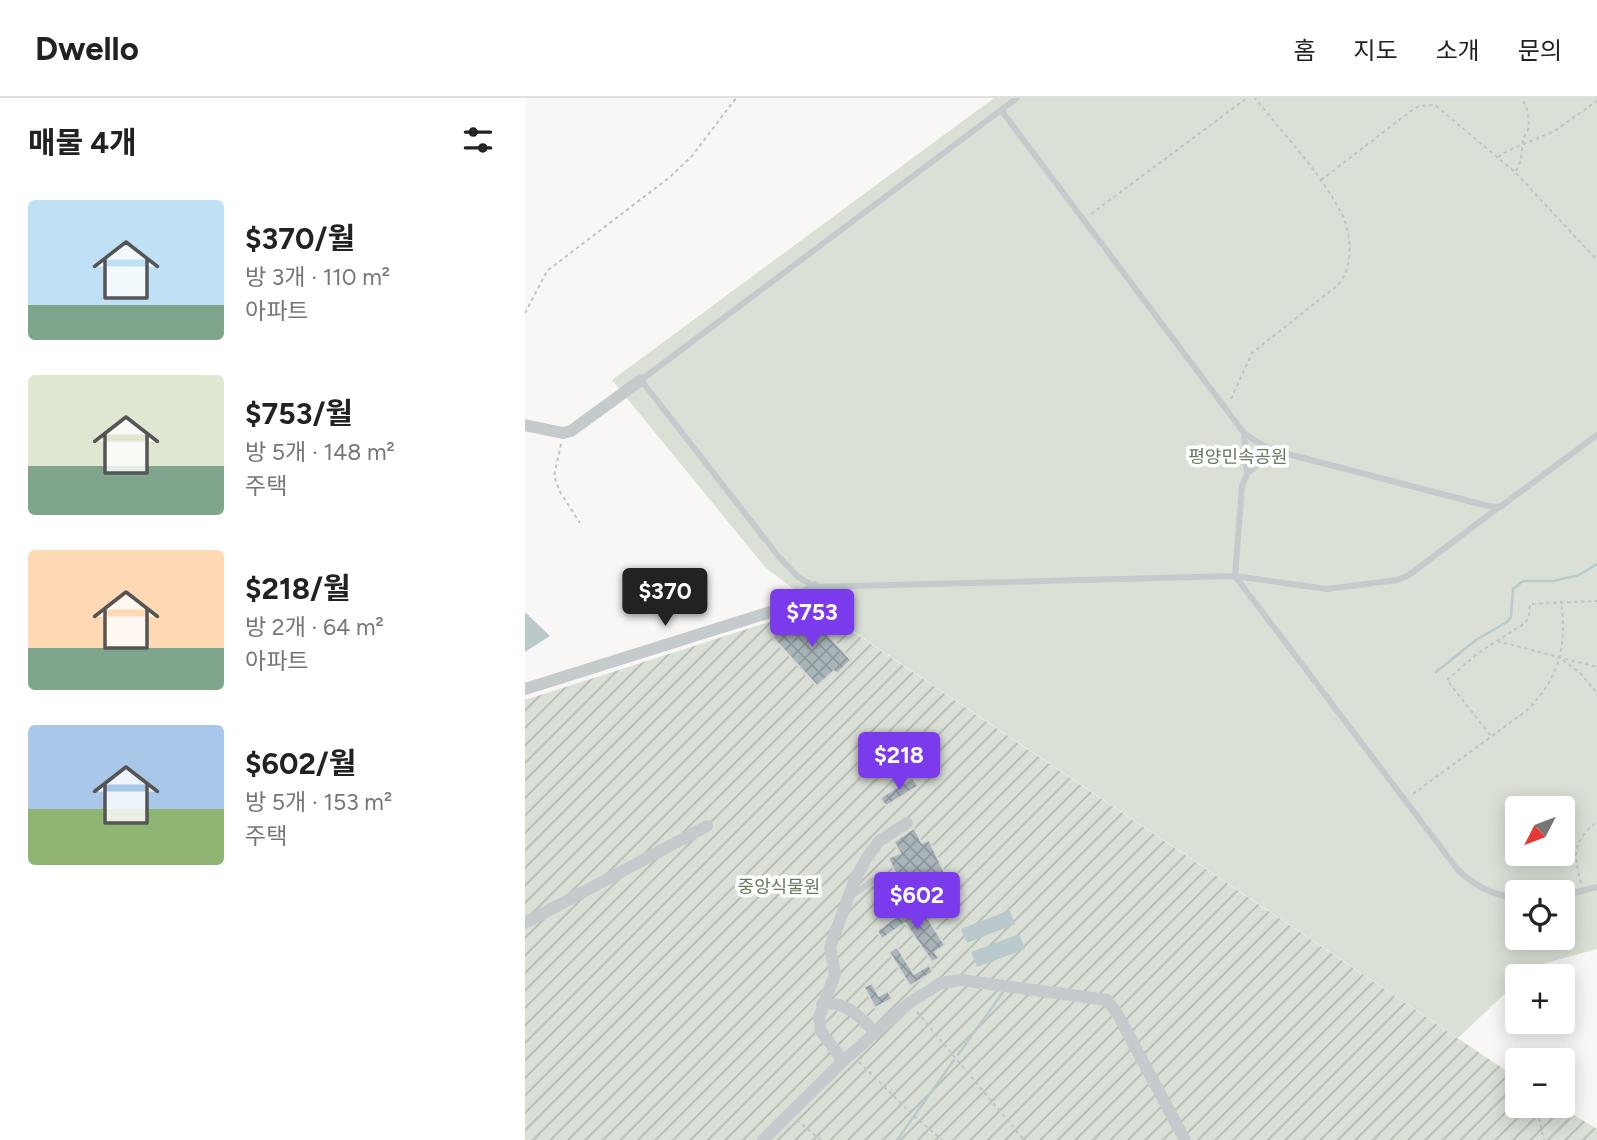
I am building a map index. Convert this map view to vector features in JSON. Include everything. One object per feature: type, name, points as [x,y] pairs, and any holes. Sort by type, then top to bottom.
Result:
[{"type":"street","points":[[525,425],[571,431],[641,380]]},
{"type":"street","points":[[525,689],[780,609],[815,587]]},
{"type":"street","points":[[847,1058],[821,1031],[819,1017],[835,974],[830,947],[855,879],[879,841],[907,823]]},
{"type":"street","points":[[525,923],[707,826]]},
{"type":"street","points":[[763,1140],[847,1058],[909,1003],[941,983],[961,980],[1102,998],[1111,1004],[1185,1140]]},
{"type":"street","points":[[823,1004],[833,1002],[843,1006],[875,1032]]},
{"type":"lane","points":[[1017,98],[641,380],[798,578],[815,587],[1235,576],[1327,589],[1397,580],[1409,575],[1597,435]]},
{"type":"lane","points":[[1001,110],[1244,433],[1262,445],[1280,452],[1488,506],[1500,506]]},
{"type":"lane","points":[[1244,433],[1247,474]]},
{"type":"lane","points":[[1280,452],[1253,466],[1242,486],[1235,576],[1448,859],[1472,883],[1505,895]]},
{"type":"lane","points":[[849,899],[873,881],[893,877]]},
{"type":"lane","points":[[1575,893],[1597,887]]},
{"type":"path","points":[[525,313],[547,271],[670,177],[692,156],[736,98]]},
{"type":"path","points":[[1084,219],[1247,98]]},
{"type":"path","points":[[1227,409],[1252,353],[1344,278],[1349,262],[1349,237],[1342,214],[1320,181],[1255,98]]},
{"type":"path","points":[[1515,172],[1521,160],[1529,120],[1522,98]]},
{"type":"path","points":[[1498,158],[1553,132],[1597,101]]},
{"type":"path","points":[[1320,181],[1411,111],[1426,104],[1434,105],[1515,172],[1597,260]]},
{"type":"path","points":[[564,432],[554,477],[560,492],[580,523]]},
{"type":"path","points":[[1405,800],[1526,710],[1539,697],[1561,658],[1564,624],[1561,601]]},
{"type":"path","points":[[1491,736],[1447,680],[1478,653],[1525,623],[1529,617],[1530,604],[1597,601]]},
{"type":"path","points":[[1497,641],[1597,667]]},
{"type":"path","points":[[1561,658],[1581,674],[1597,693]]},
{"type":"path","points":[[1583,891],[1574,853],[1597,821]]},
{"type":"path","points":[[909,1003],[1024,1140]]},
{"type":"path","points":[[847,1058],[942,1140]]},
{"type":"path","points":[[790,1114],[821,1140]]},
{"type":"path","points":[[1539,1118],[1544,1140]]},
{"type":"path","points":[[1017,1140],[1021,1136]]},
{"type":"green space","name":"평양민속공원","points":[[994,98],[1597,98],[1597,949],[1544,964],[1505,964],[1505,993],[1458,1038],[817,607],[765,567],[612,380]]},
{"type":"green space","name":"중앙식물원","points":[[816,607],[1505,1070],[1505,1118],[1575,1118],[1575,1116],[1597,1129],[1597,1140],[525,1140],[525,700]]},
{"type":"shaded area","points":[[525,612],[550,636],[525,652]]},
{"type":"shaded area","points":[[1010,910],[1015,924],[967,943],[961,929]]},
{"type":"shaded area","points":[[1019,934],[1025,949],[977,967],[971,952]]},
{"type":"building","points":[[806,611],[851,660],[837,674],[834,671],[817,686],[772,637],[786,624],[789,627]]},
{"type":"building","points":[[912,778],[918,786],[886,806],[880,798]]},
{"type":"building","points":[[914,828],[922,843],[929,840],[945,873],[905,892],[888,858],[900,853],[894,842]]},
{"type":"building","points":[[905,910],[908,914],[914,910],[921,920],[926,916],[945,945],[935,952],[939,958],[932,962],[905,923],[882,939],[877,931]]},
{"type":"building","points":[[897,947],[914,974],[929,965],[933,972],[910,986],[889,952]]},
{"type":"building","points":[[872,983],[879,996],[888,991],[892,999],[875,1008],[864,987]]},
{"type":"waterway","points":[[1436,672],[1476,640],[1507,622],[1511,617],[1513,589],[1523,581],[1553,581],[1579,575],[1597,564]]},
{"type":"waterway","points":[[958,1055],[1003,992]]},
{"type":"waterway","points":[[897,1140],[954,1060]]}]
